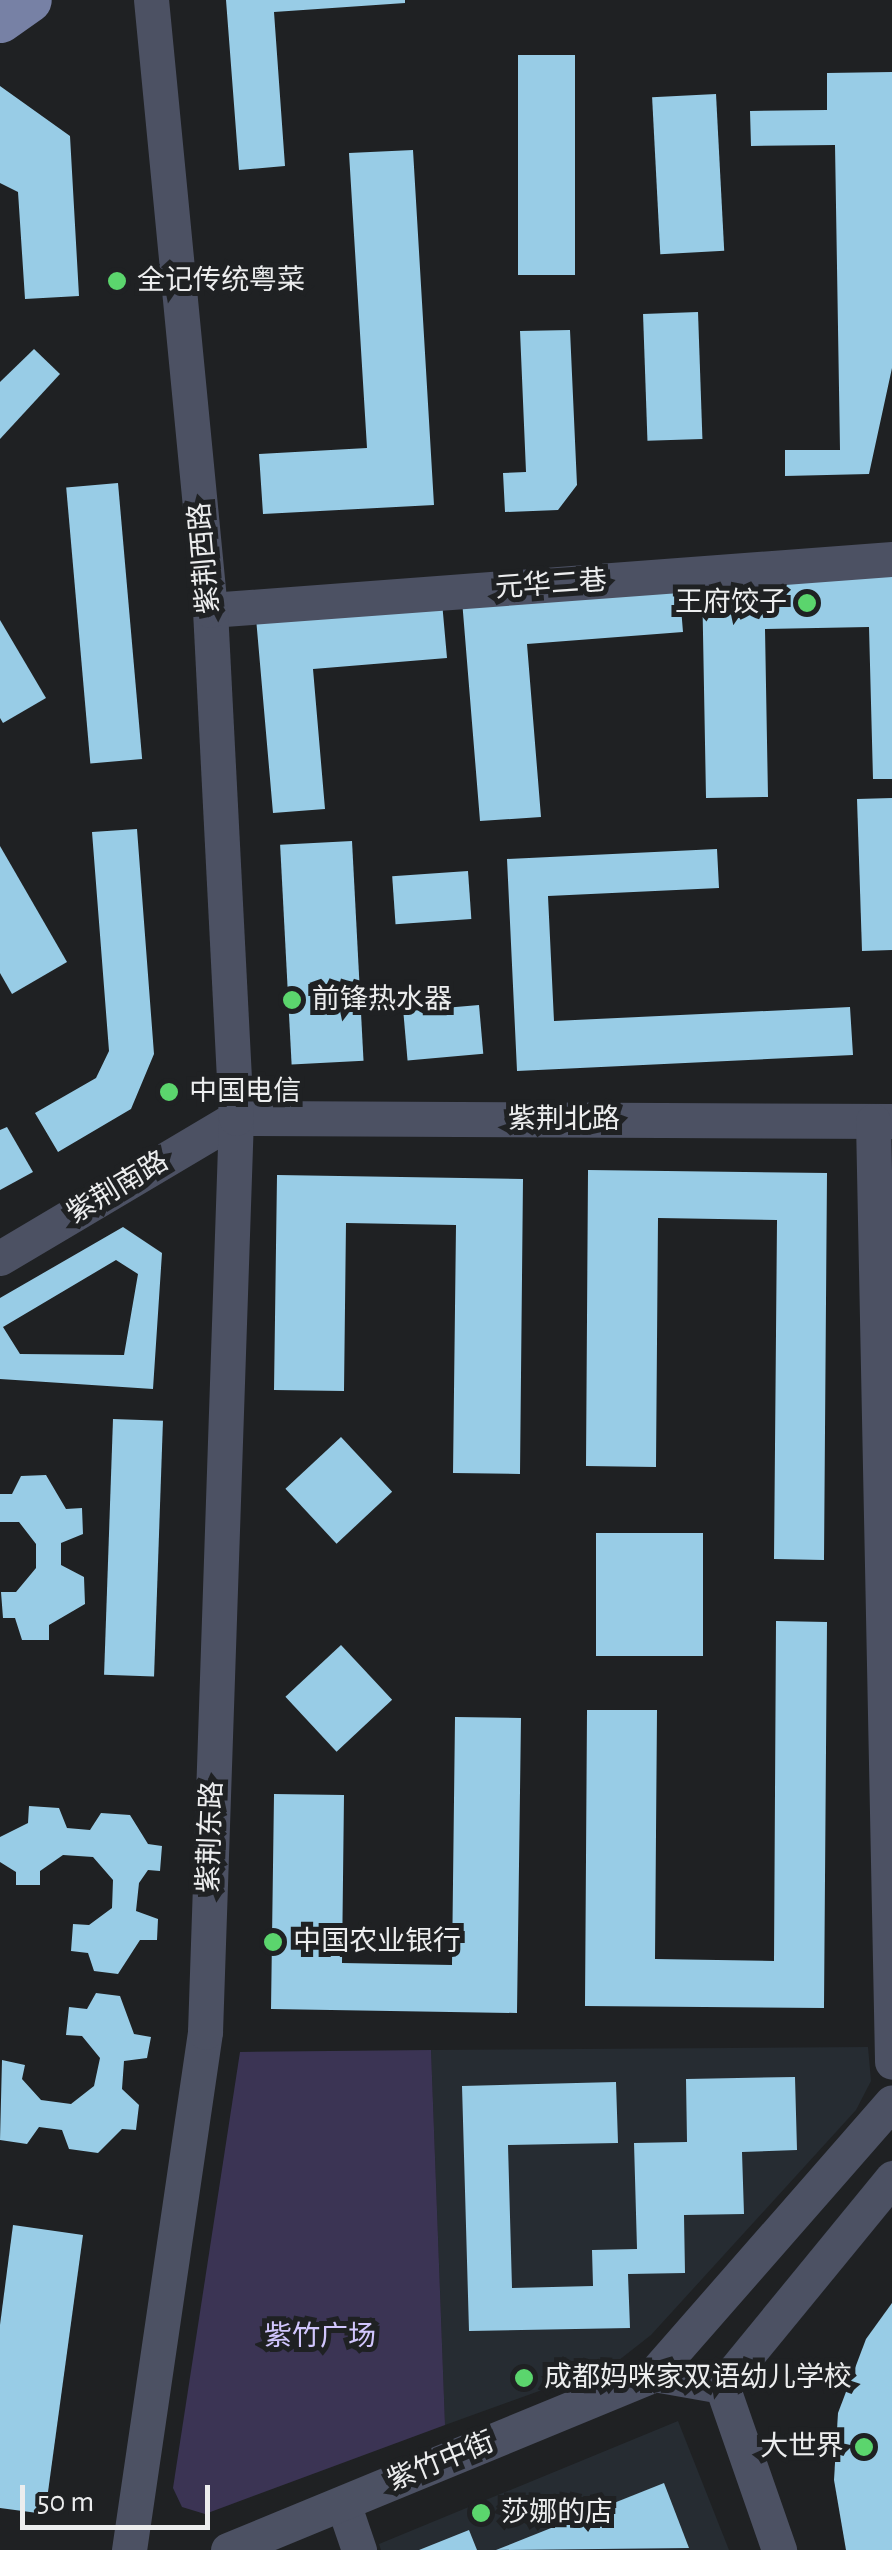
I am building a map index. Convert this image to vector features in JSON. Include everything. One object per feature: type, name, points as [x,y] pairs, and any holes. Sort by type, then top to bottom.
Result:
[{"type":"main road","points":[[0,20],[30,0]]},
{"type":"street","name":"紫荆西路","points":[[151,0],[210,610],[236,1118]]},
{"type":"street","name":"元华二巷","points":[[210,610],[892,559]]},
{"type":"street","name":"紫荆北路","points":[[236,1118],[882,1121]]},
{"type":"street","name":"紫荆南路","points":[[0,1258],[236,1118]]},
{"type":"street","name":"紫荆东路","points":[[129,2550],[205,2032],[236,1118]]},
{"type":"street","points":[[882,1121],[892,2062]]},
{"type":"street","name":"紫竹中街","points":[[228,2550],[654,2374],[892,2102]]},
{"type":"street","points":[[722,2386],[892,2178]]},
{"type":"street","points":[[654,2374],[722,2386]]},
{"type":"street","points":[[722,2386],[779,2550]]},
{"type":"street","points":[[342,2502],[359,2550]]},
{"type":"shaded area","name":"紫竹广场","points":[[868,2047],[871,2081],[856,2110],[651,2335],[614,2364],[445,2425],[431,2050]]},
{"type":"shaded area","points":[[678,2421],[729,2550],[381,2550],[379,2544]]},
{"type":"green space","name":"紫竹广场","points":[[431,2050],[445,2425],[205,2514],[182,2507],[173,2488],[240,2052]]},
{"type":"building","points":[[226,0],[405,3],[274,12],[285,166],[239,170]]},
{"type":"building","points":[[518,55],[575,55],[575,275],[518,275]]},
{"type":"building","points":[[892,72],[892,368],[869,474],[785,476],[785,450],[840,450],[835,145],[751,146],[750,111],[827,110],[827,73]]},
{"type":"building","points":[[0,86],[70,136],[79,296],[25,299],[18,192],[0,183]]},
{"type":"building","points":[[716,94],[724,251],[660,254],[652,97]]},
{"type":"building","points":[[413,150],[434,505],[263,514],[259,454],[367,448],[349,153]]},
{"type":"building","points":[[698,312],[702,439],[647,441],[643,314]]},
{"type":"building","points":[[570,330],[577,485],[558,510],[505,512],[503,473],[526,472],[520,331]]},
{"type":"building","points":[[34,349],[60,374],[0,439],[0,382]]},
{"type":"building","points":[[118,483],[142,759],[90,763],[66,488]]},
{"type":"building","points":[[892,576],[892,779],[873,779],[869,627],[765,629],[768,797],[706,798],[702,579]]},
{"type":"building","points":[[679,583],[683,632],[527,644],[541,817],[480,821],[462,600]]},
{"type":"building","points":[[442,602],[447,658],[313,669],[325,809],[273,813],[256,618]]},
{"type":"building","points":[[0,620],[46,698],[3,723],[0,718]]},
{"type":"building","points":[[892,798],[892,950],[862,951],[857,799]]},
{"type":"building","points":[[137,829],[154,1054],[131,1109],[58,1152],[35,1113],[96,1078],[109,1051],[92,832]]},
{"type":"building","points":[[352,841],[364,1061],[292,1064],[280,845]]},
{"type":"building","points":[[0,846],[67,962],[12,994],[0,973]]},
{"type":"building","points":[[717,849],[719,888],[548,896],[554,1021],[850,1007],[853,1055],[517,1071],[507,859]]},
{"type":"building","points":[[468,871],[471,919],[396,924],[392,876]]},
{"type":"building","points":[[479,1005],[483,1054],[408,1060],[403,1012]]},
{"type":"building","points":[[7,1127],[33,1172],[0,1190],[0,1130]]},
{"type":"building","points":[[588,1170],[827,1173],[824,1560],[774,1559],[777,1220],[658,1218],[656,1467],[586,1466]]},
{"type":"building","points":[[277,1175],[523,1179],[520,1474],[453,1473],[456,1225],[346,1223],[344,1391],[274,1390]]},
{"type":"building","points":[[123,1227],[162,1253],[153,1389],[0,1379],[0,1298]],"holes":[[[116,1260],[138,1274],[124,1355],[20,1354],[3,1327]]]},
{"type":"building","points":[[113,1419],[163,1421],[154,1677],[104,1675]]},
{"type":"building","points":[[341,1437],[392,1492],[337,1544],[285,1489]]},
{"type":"building","points":[[46,1475],[66,1509],[82,1508],[83,1534],[61,1543],[61,1565],[84,1577],[85,1604],[49,1625],[49,1640],[22,1640],[15,1618],[3,1618],[1,1592],[16,1592],[36,1568],[36,1544],[19,1522],[0,1522],[0,1494],[12,1494],[21,1476]]},
{"type":"building","points":[[596,1533],[703,1533],[703,1656],[596,1656]]},
{"type":"building","points":[[776,1621],[827,1622],[824,2008],[585,2006],[587,1710],[657,1710],[655,1959],[774,1961]]},
{"type":"building","points":[[341,1645],[392,1700],[337,1752],[285,1697]]},
{"type":"building","points":[[455,1717],[521,1718],[517,2013],[271,2009],[274,1794],[344,1795],[342,1963],[452,1965]]},
{"type":"building","points":[[29,1806],[59,1808],[67,1828],[90,1830],[101,1813],[130,1815],[148,1844],[162,1846],[160,1871],[148,1870],[139,1883],[136,1911],[158,1919],[157,1940],[140,1940],[118,1974],[94,1971],[88,1953],[71,1951],[73,1924],[89,1925],[112,1908],[113,1880],[93,1857],[63,1855],[40,1871],[40,1885],[16,1885],[16,1872],[0,1862],[0,1837],[28,1823]]},
{"type":"building","points":[[96,1993],[120,1996],[134,2034],[151,2037],[147,2058],[124,2061],[122,2089],[139,2105],[136,2130],[122,2129],[98,2153],[69,2149],[62,2130],[39,2127],[27,2144],[0,2140],[2,2060],[25,2065],[22,2079],[41,2100],[71,2104],[94,2086],[100,2058],[82,2036],[66,2035],[69,2007],[87,2009]]},
{"type":"building","points":[[795,2077],[797,2150],[742,2152],[744,2214],[684,2215],[685,2273],[628,2274],[630,2328],[469,2331],[462,2086],[616,2082],[618,2143],[508,2145],[512,2288],[593,2286],[592,2250],[637,2249],[634,2143],[687,2142],[686,2079]]},
{"type":"building","points":[[13,2225],[83,2235],[45,2514],[0,2508],[0,2325]]},
{"type":"building","name":"大世界","points":[[892,2303],[892,2550],[846,2550],[834,2480],[838,2413],[866,2339]]},
{"type":"building","points":[[664,2483],[689,2548],[496,2550]]},
{"type":"building","points":[[469,2530],[477,2550],[419,2550]]},
{"type":"place","name":"全记传统粤菜","points":[[117,281]]},
{"type":"place","name":"王府饺子","points":[[807,603]]},
{"type":"place","name":"前锋热水器","points":[[292,1000]]},
{"type":"place","name":"中国电信","points":[[169,1092]]},
{"type":"place","name":"中国农业银行","points":[[273,1942]]},
{"type":"place","name":"成都妈咪家双语幼儿学校","points":[[524,2378]]},
{"type":"place","name":"大世界","points":[[864,2447]]},
{"type":"place","name":"莎娜的店","points":[[481,2513]]}]
